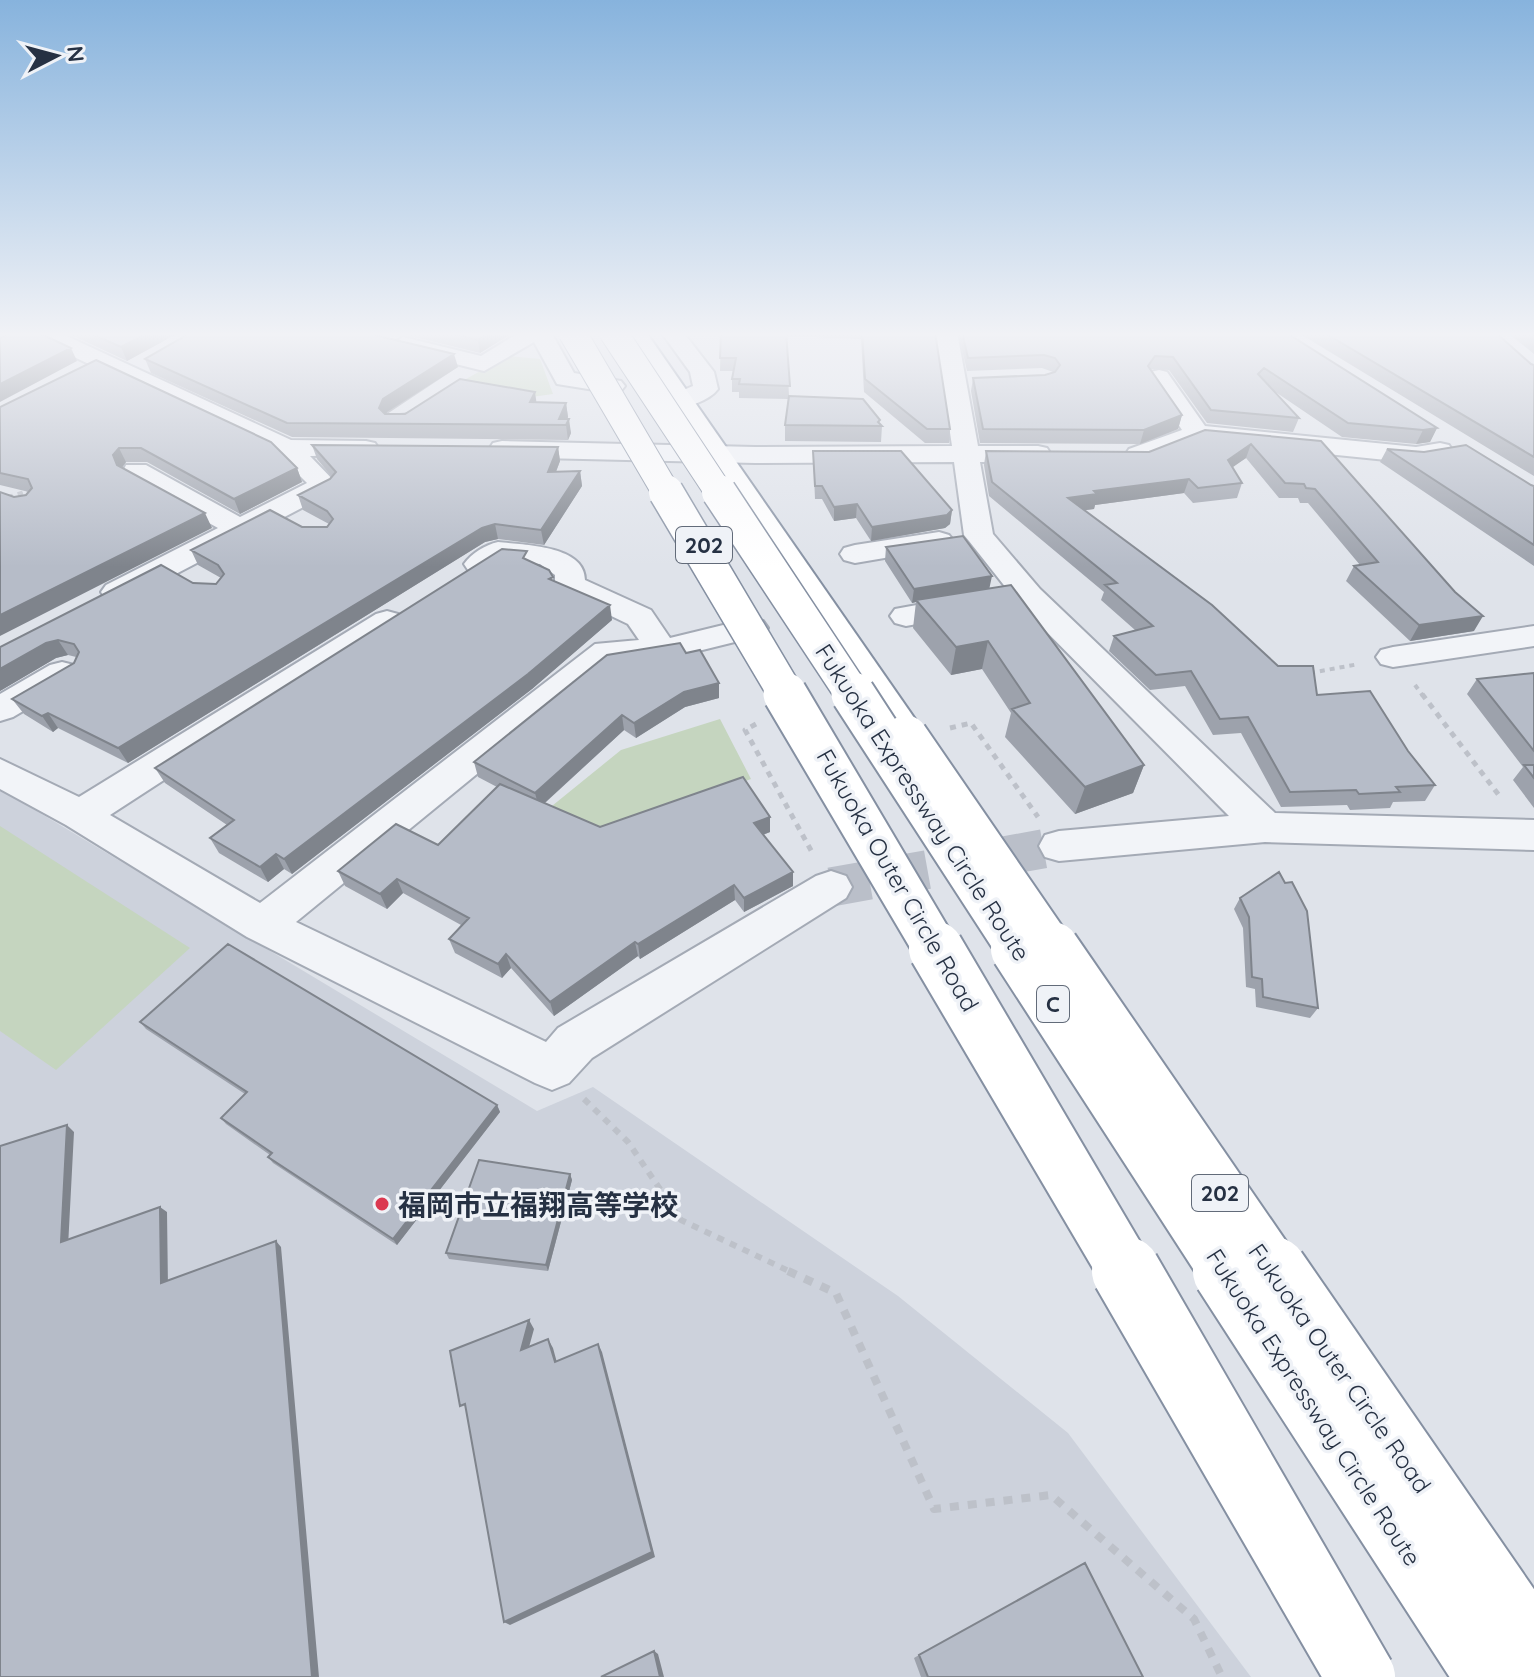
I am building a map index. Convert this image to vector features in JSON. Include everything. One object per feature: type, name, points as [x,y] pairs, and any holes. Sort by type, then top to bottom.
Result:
[{"type":"highway","points":[[618,410],[1179,1361],[1361,1677]]},
{"type":"highway","name":"Fukuoka Outer Circle Road","points":[[627,410],[1361,1677]]},
{"type":"highway","name":"Fukuoka Expressway Circle Route","points":[[665,410],[872,723],[1490,1677]]},
{"type":"highway","name":"Fukuoka Outer Circle Road","points":[[685,410],[924,734],[1534,1649]]},
{"type":"highway","points":[[1179,1361],[1334,1677]]},
{"type":"street","points":[[99,602],[324,485],[287,448],[206,410]]},
{"type":"street","points":[[968,410],[967,454],[979,535],[1029,596],[1265,827]]},
{"type":"street","points":[[1182,410],[1197,433]]},
{"type":"street","points":[[1115,455],[1145,455],[1197,433],[1416,455],[1462,448],[1435,431]]},
{"type":"street","points":[[287,448],[397,449]]},
{"type":"street","points":[[473,449],[1056,455]]},
{"type":"street","points":[[136,471],[241,529]]},
{"type":"street","points":[[276,510],[309,528]]},
{"type":"street","points":[[855,554],[979,535]]},
{"type":"street","points":[[458,577],[498,551],[548,556],[570,572],[570,584],[640,617],[662,650]]},
{"type":"street","points":[[169,565],[201,583]]},
{"type":"street","points":[[906,616],[1029,596]]},
{"type":"street","points":[[80,815],[417,602]]},
{"type":"street","points":[[262,925],[607,651],[662,650],[752,628]]},
{"type":"street","points":[[1393,657],[1534,636]]},
{"type":"street","points":[[0,709],[69,669]]},
{"type":"street","points":[[0,772],[80,815],[262,925],[552,1068],[575,1043],[831,887]]},
{"type":"street","points":[[1059,846],[1265,827],[1531,835]]},
{"type":"path","points":[[8,497],[35,488]]},
{"type":"path","points":[[1304,674],[1393,657],[1531,835]]},
{"type":"path","points":[[767,718],[745,730],[831,887]]},
{"type":"path","points":[[924,734],[971,723],[1059,846]]},
{"type":"path","points":[[552,1068],[628,1142],[681,1220],[836,1293],[934,1509],[1051,1495],[1194,1619],[1222,1677]]},
{"type":"shaded area","name":"福岡市立福翔高等学校","points":[[0,789],[537,1111],[593,1087],[898,1296],[1068,1433],[1251,1677],[0,1677]]},
{"type":"green space","points":[[720,719],[751,779],[595,836],[547,810],[621,750]]},
{"type":"green space","points":[[0,826],[190,948],[56,1070],[0,1031]]},
{"type":"building","points":[[0,410],[203,410],[271,442],[297,468],[234,499],[141,448],[119,448],[113,455],[117,465],[205,513],[0,615],[0,492],[14,497],[26,495],[32,488],[28,479],[0,473]]},
{"type":"building","points":[[259,410],[381,410],[385,414],[405,414],[411,410],[563,410],[559,419],[569,419],[566,425],[287,423]]},
{"type":"building","points":[[787,410],[872,410],[882,426],[785,425]]},
{"type":"building","points":[[904,410],[947,410],[950,429],[927,429]]},
{"type":"building","points":[[979,410],[1179,410],[1182,415],[1144,430],[983,429]]},
{"type":"building","points":[[1214,410],[1292,410],[1299,418]]},
{"type":"building","points":[[1329,410],[1409,410],[1437,428],[1423,430],[1348,423]]},
{"type":"building","points":[[1455,410],[1534,410],[1534,457]]},
{"type":"building","points":[[1205,430],[1321,441],[1455,592],[1483,616],[1419,625],[1354,566],[1378,562],[1315,489],[1306,488],[1304,484],[1285,483],[1251,444],[1228,460],[1242,483],[1198,488],[1189,479],[1094,491],[1097,494],[1068,498],[1212,605],[1278,666],[1313,666],[1317,695],[1370,691],[1408,751],[1435,785],[1396,787],[1400,792],[1359,794],[1356,790],[1290,792],[1248,717],[1220,719],[1191,671],[1156,675],[1114,636],[1153,626],[1105,585],[1117,583],[992,482],[986,451],[1149,452]]},
{"type":"building","points":[[312,445],[558,447],[548,472],[580,471],[541,530],[495,524],[482,528],[118,748],[48,713],[42,716],[12,699],[74,663],[79,652],[74,644],[58,640],[46,643],[0,669],[0,647],[161,565],[193,583],[216,584],[224,574],[218,565],[191,550],[270,510],[302,527],[327,527],[333,519],[327,511],[298,495],[330,479],[336,472]]},
{"type":"building","points":[[1466,445],[1534,486],[1534,545],[1387,449],[1424,452]]},
{"type":"building","points":[[813,451],[901,451],[952,510],[947,515],[872,527],[857,504],[834,507],[822,486],[815,486]]},
{"type":"building","points":[[963,536],[992,576],[914,589],[886,547]]},
{"type":"building","points":[[502,549],[527,551],[523,558],[549,570],[553,577],[549,579],[610,605],[528,674],[284,859],[276,854],[260,867],[210,838],[234,820],[155,768]]},
{"type":"building","points":[[1011,585],[1144,765],[1085,787],[1012,709],[1030,703],[988,641],[956,647],[916,600]]},
{"type":"building","points":[[680,643],[686,653],[700,650],[719,683],[684,692],[634,723],[622,715],[535,793],[474,762],[607,655]]},
{"type":"building","points":[[1534,673],[1534,751],[1477,679]]},
{"type":"building","points":[[1524,765],[1534,765],[1534,778]]},
{"type":"building","points":[[743,777],[770,817],[754,823],[793,872],[744,898],[734,885],[638,944],[635,942],[550,1002],[506,954],[498,964],[449,939],[469,918],[397,879],[380,894],[338,871],[396,824],[438,845],[500,784],[600,827]]},
{"type":"building","points":[[1279,872],[1285,883],[1292,882],[1307,911],[1318,1008],[1263,997],[1262,979],[1252,977],[1249,917],[1240,898]]},
{"type":"building","points":[[228,944],[497,1105],[393,1239],[268,1157],[272,1153],[221,1118],[247,1092],[140,1022]]},
{"type":"building","points":[[67,1125],[61,1242],[160,1207],[161,1283],[276,1241],[312,1677],[0,1677],[0,1146]]},
{"type":"building","points":[[479,1160],[570,1174],[546,1265],[446,1253]]},
{"type":"building","points":[[529,1320],[521,1350],[548,1339],[555,1362],[598,1344],[652,1552],[504,1622],[465,1404],[460,1406],[450,1351]]},
{"type":"building","points":[[1085,1563],[1143,1677],[928,1677],[919,1655]]},
{"type":"building","points":[[654,1651],[660,1677],[601,1677]]},
{"type":"tunnel","points":[[831,887],[1059,846]]},
{"type":"place","name":"福岡市立福翔高等学校","points":[[382,1204]]}]
